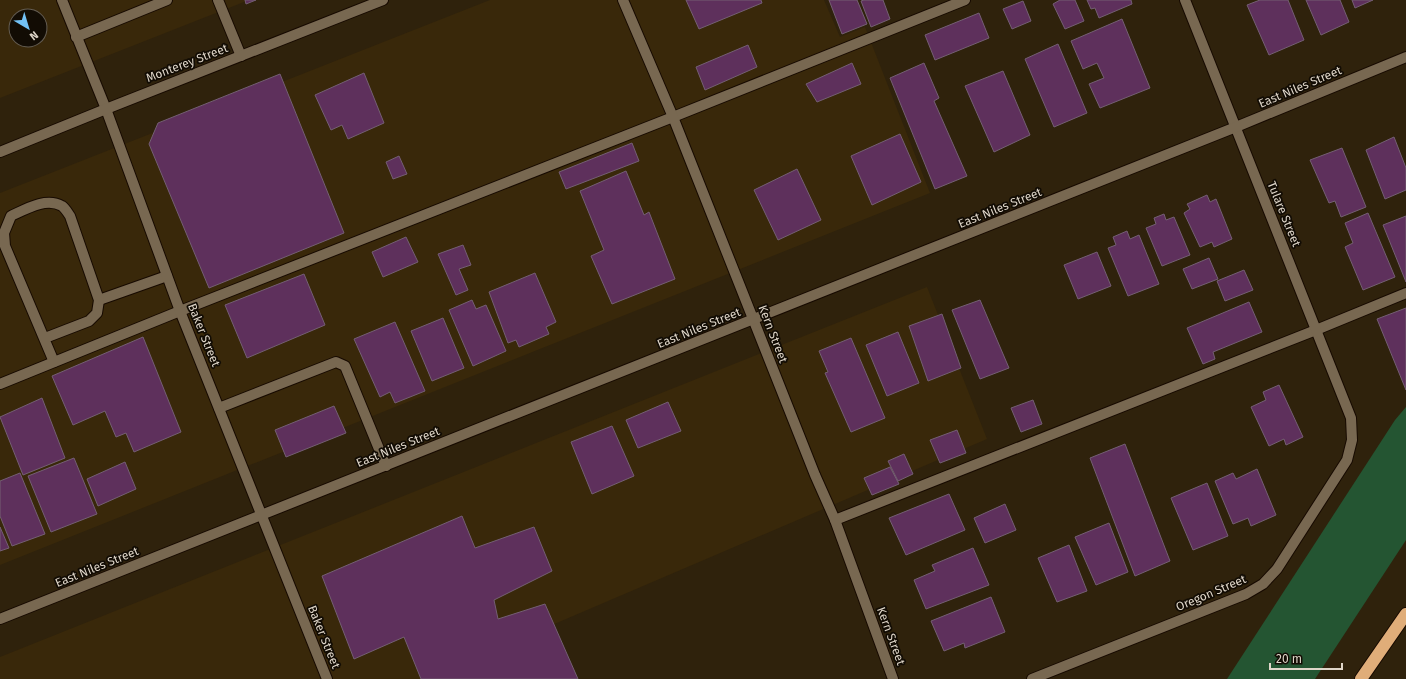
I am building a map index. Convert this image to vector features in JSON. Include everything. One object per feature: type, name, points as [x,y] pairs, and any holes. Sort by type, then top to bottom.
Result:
[{"type":"highway","points":[[1361,679],[1406,614]]},
{"type":"street","name":"Baker Street","points":[[62,0],[106,109],[180,310],[327,679]]},
{"type":"street","points":[[76,37],[167,0]]},
{"type":"street","points":[[218,0],[241,56]]},
{"type":"street","name":"Monterey Street","points":[[0,152],[383,0]]},
{"type":"street","name":"Kern Street","points":[[623,0],[673,117],[815,475],[835,520],[893,679]]},
{"type":"street","points":[[0,384],[180,310],[673,117],[965,0]]},
{"type":"street","name":"Tulare Street","points":[[1186,0],[1351,418],[1352,440]]},
{"type":"street","name":"East Niles Street","points":[[0,619],[754,320],[1236,127],[1406,57]]},
{"type":"street","points":[[45,338],[89,320],[97,313],[100,300],[70,216],[63,207],[51,202],[31,206],[11,216],[4,233],[5,246],[54,362]]},
{"type":"street","points":[[100,300],[167,276]]},
{"type":"street","points":[[835,520],[1406,293]]},
{"type":"street","points":[[219,408],[336,362],[345,366],[386,466]]},
{"type":"street","name":"Oregon Street","points":[[1032,679],[1246,594],[1263,584],[1277,569],[1347,460],[1352,440]]},
{"type":"shaded area","points":[[0,0],[249,0],[0,98]]},
{"type":"shaded area","points":[[490,0],[824,0],[840,37],[865,27],[930,193],[0,565],[0,193]]},
{"type":"shaded area","points":[[927,287],[987,439],[531,634],[549,679],[0,679],[0,657]]},
{"type":"green space","points":[[1406,407],[1406,540],[1315,679],[1227,679],[1395,420]]},
{"type":"building","points":[[245,0],[256,0],[246,4]]},
{"type":"building","points":[[686,0],[761,0],[762,3],[699,29]]},
{"type":"building","points":[[829,0],[857,0],[867,24],[842,34]]},
{"type":"building","points":[[883,0],[890,19],[871,27],[861,1]]},
{"type":"building","points":[[1060,0],[1075,0],[1084,21],[1065,29],[1053,4]]},
{"type":"building","points":[[1087,0],[1131,0],[1132,4],[1099,18],[1095,8],[1091,9]]},
{"type":"building","points":[[1260,0],[1288,0],[1304,40],[1269,55],[1247,5]]},
{"type":"building","points":[[1306,0],[1340,0],[1349,22],[1321,35]]},
{"type":"building","points":[[1352,0],[1373,0],[1355,8]]},
{"type":"building","points":[[1023,1],[1031,21],[1012,29],[1003,9]]},
{"type":"building","points":[[979,13],[989,38],[935,60],[925,35]]},
{"type":"building","points":[[1122,19],[1150,88],[1100,108],[1089,84],[1104,78],[1097,63],[1083,69],[1071,41]]},
{"type":"building","points":[[1058,44],[1087,113],[1054,127],[1025,59]]},
{"type":"building","points":[[748,45],[757,67],[705,90],[696,67]]},
{"type":"building","points":[[852,63],[861,84],[817,102],[806,84]]},
{"type":"building","points":[[924,63],[939,98],[934,101],[967,176],[935,189],[890,78]]},
{"type":"building","points":[[1003,71],[1030,135],[994,152],[965,86]]},
{"type":"building","points":[[364,73],[384,123],[348,139],[342,125],[331,130],[315,95]]},
{"type":"building","points":[[280,74],[344,233],[209,288],[149,144],[158,123]]},
{"type":"building","points":[[900,134],[921,182],[872,205],[851,156]]},
{"type":"building","points":[[1394,137],[1406,168],[1406,190],[1385,199],[1366,150]]},
{"type":"building","points":[[632,143],[639,161],[566,189],[559,172]]},
{"type":"building","points":[[1342,148],[1366,207],[1341,217],[1335,201],[1329,203],[1310,160]]},
{"type":"building","points":[[399,156],[407,174],[393,179],[386,162]]},
{"type":"building","points":[[797,169],[821,220],[778,240],[754,190]]},
{"type":"building","points":[[626,171],[644,215],[649,212],[675,279],[612,304],[591,256],[604,250],[580,191]]},
{"type":"building","points":[[1207,195],[1210,202],[1216,199],[1232,239],[1214,247],[1212,242],[1200,247],[1184,213],[1190,209],[1187,204]]},
{"type":"building","points":[[1368,213],[1395,277],[1363,290],[1345,247],[1353,243],[1345,223]]},
{"type":"building","points":[[1164,214],[1166,220],[1174,217],[1190,255],[1162,266],[1146,228],[1156,224],[1154,218]]},
{"type":"building","points":[[1406,216],[1406,282],[1383,225]]},
{"type":"building","points":[[1127,231],[1130,239],[1139,235],[1159,284],[1128,296],[1108,248],[1116,245],[1113,237]]},
{"type":"building","points":[[406,237],[418,262],[383,277],[372,252]]},
{"type":"building","points":[[463,245],[471,265],[459,269],[468,290],[456,295],[438,254]]},
{"type":"building","points":[[1097,252],[1111,286],[1078,299],[1064,265]]},
{"type":"building","points":[[1209,258],[1218,279],[1192,289],[1183,269]]},
{"type":"building","points":[[1244,270],[1253,290],[1225,301],[1217,281]]},
{"type":"building","points":[[535,273],[556,322],[546,327],[549,334],[519,347],[516,340],[508,343],[489,292]]},
{"type":"building","points":[[304,274],[325,325],[247,358],[225,305]]},
{"type":"building","points":[[472,300],[476,309],[486,305],[506,351],[473,366],[449,310]]},
{"type":"building","points":[[980,300],[1009,368],[980,379],[952,310]]},
{"type":"building","points":[[1249,302],[1262,332],[1213,352],[1215,359],[1203,364],[1187,328]]},
{"type":"building","points":[[1406,308],[1406,390],[1377,319]]},
{"type":"building","points":[[942,314],[961,368],[928,381],[909,326]]},
{"type":"building","points":[[443,318],[464,368],[432,381],[411,331]]},
{"type":"building","points":[[395,322],[425,391],[395,403],[390,392],[380,397],[354,339]]},
{"type":"building","points":[[898,332],[919,383],[887,396],[866,345]]},
{"type":"building","points":[[143,337],[181,432],[134,452],[126,433],[116,437],[105,411],[73,425],[52,376]]},
{"type":"building","points":[[851,338],[885,418],[851,432],[825,373],[828,372],[819,351]]},
{"type":"building","points":[[1279,385],[1303,437],[1286,445],[1284,439],[1269,446],[1251,407],[1266,400],[1263,392]]},
{"type":"building","points":[[42,398],[65,458],[23,475],[0,417]]},
{"type":"building","points":[[1033,400],[1042,424],[1021,432],[1011,408]]},
{"type":"building","points":[[668,402],[681,431],[638,448],[626,420]]},
{"type":"building","points":[[334,406],[346,433],[286,457],[275,430]]},
{"type":"building","points":[[612,426],[634,476],[592,494],[571,442]]},
{"type":"building","points":[[957,430],[966,453],[940,463],[930,440]]},
{"type":"building","points":[[1125,444],[1170,561],[1135,576],[1090,458]]},
{"type":"building","points":[[904,454],[913,474],[898,481],[888,461]]},
{"type":"building","points":[[74,458],[97,514],[51,532],[28,476]]},
{"type":"building","points":[[125,462],[136,489],[98,506],[87,479]]},
{"type":"building","points":[[890,467],[899,484],[872,495],[864,478]]},
{"type":"building","points":[[1257,469],[1276,515],[1251,526],[1248,518],[1233,524],[1215,481],[1233,473],[1236,479]]},
{"type":"building","points":[[20,473],[45,534],[12,546],[0,516],[0,481]]},
{"type":"building","points":[[1207,483],[1228,536],[1193,550],[1171,498]]},
{"type":"building","points":[[949,494],[965,530],[906,555],[889,518]]},
{"type":"building","points":[[1005,504],[1016,530],[985,543],[974,518]]},
{"type":"building","points":[[462,516],[475,548],[534,527],[552,571],[494,600],[498,619],[545,604],[578,679],[421,679],[404,637],[354,659],[322,576]]},
{"type":"building","points":[[1109,523],[1128,572],[1096,585],[1075,537]]},
{"type":"building","points":[[0,527],[9,548],[0,551]]},
{"type":"building","points":[[1069,545],[1087,591],[1057,602],[1038,558]]},
{"type":"building","points":[[973,548],[989,585],[926,609],[914,580],[935,571],[932,565]]},
{"type":"building","points":[[991,597],[1005,632],[965,648],[964,643],[944,651],[931,621]]}]
